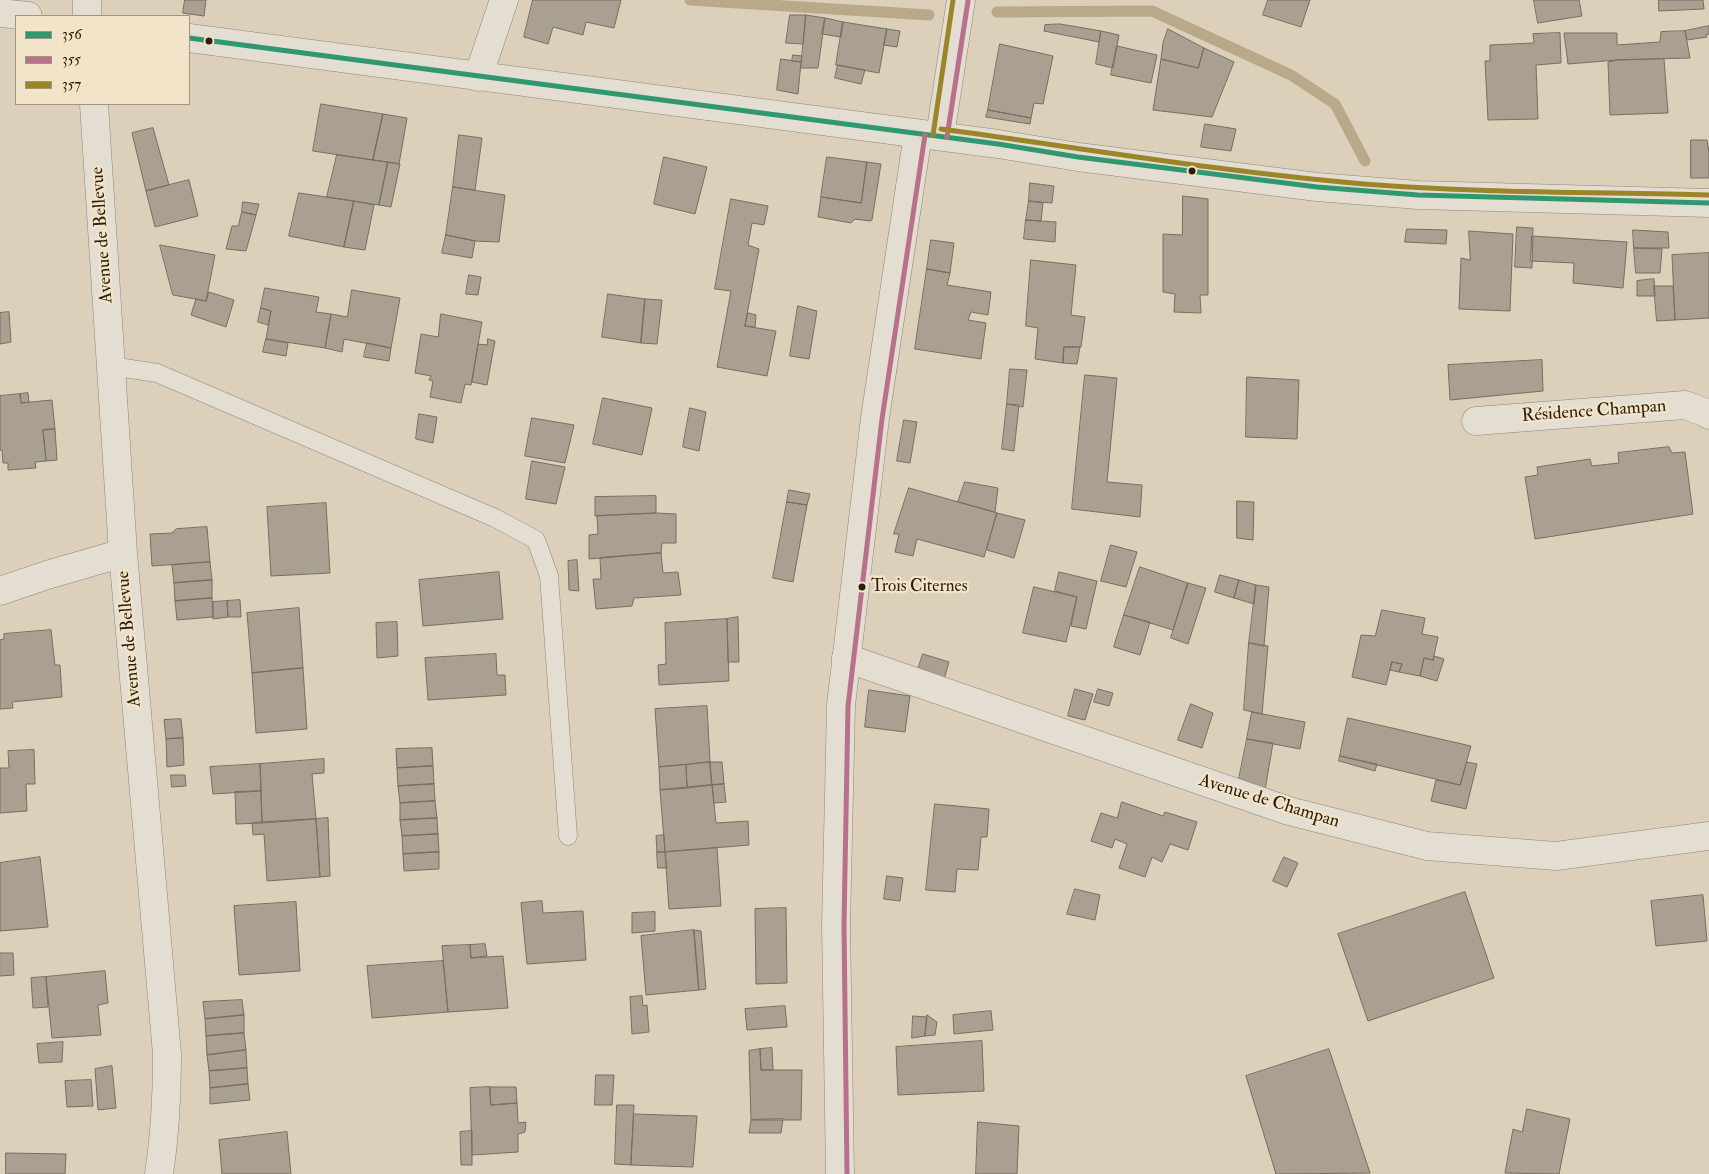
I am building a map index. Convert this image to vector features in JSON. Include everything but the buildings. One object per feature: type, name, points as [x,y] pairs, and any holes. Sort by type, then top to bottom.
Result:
[{"type":"street","points":[[87,0],[87,15]]},
{"type":"street","points":[[478,77],[504,0]]},
{"type":"street","points":[[840,1174],[836,925],[840,720],[846,658],[875,418],[929,135],[962,0]]},
{"type":"street","points":[[0,13],[19,15]]},
{"type":"street","points":[[190,38],[1318,187],[1418,194],[1709,203]]},
{"type":"street","name":"Avenue de Bellevue","points":[[94,105],[123,553],[167,1054],[167,1091],[163,1151],[159,1174]]},
{"type":"street","name":"Résidence Champan","points":[[1476,421],[1685,405],[1709,415]]},
{"type":"street","points":[[0,591],[123,553]]},
{"type":"street","name":"Avenue de Champan","points":[[846,658],[1289,812],[1427,846],[1556,856],[1709,836]]},
{"type":"lane","points":[[111,366],[157,372],[495,518],[536,540],[549,576],[568,836]]},
{"type":"waterway","points":[[690,0],[929,15]]},
{"type":"waterway","points":[[997,12],[1152,11],[1291,75],[1335,104],[1365,161]]},
{"type":"transit line","name":"357","points":[[933,135],[953,0]]},
{"type":"transit line","name":"355","points":[[947,137],[968,1]]},
{"type":"transit line","name":"356","points":[[190,38],[998,144],[1078,157],[1317,187],[1418,195],[1709,203]]},
{"type":"transit line","name":"357","points":[[941,129],[1205,166],[1364,184],[1493,191],[1709,195]]},
{"type":"transit line","name":"355","points":[[847,1174],[844,925],[848,706],[882,419],[925,135]]},
{"type":"place","name":"Trois Citernes","points":[[862,587]]}]
